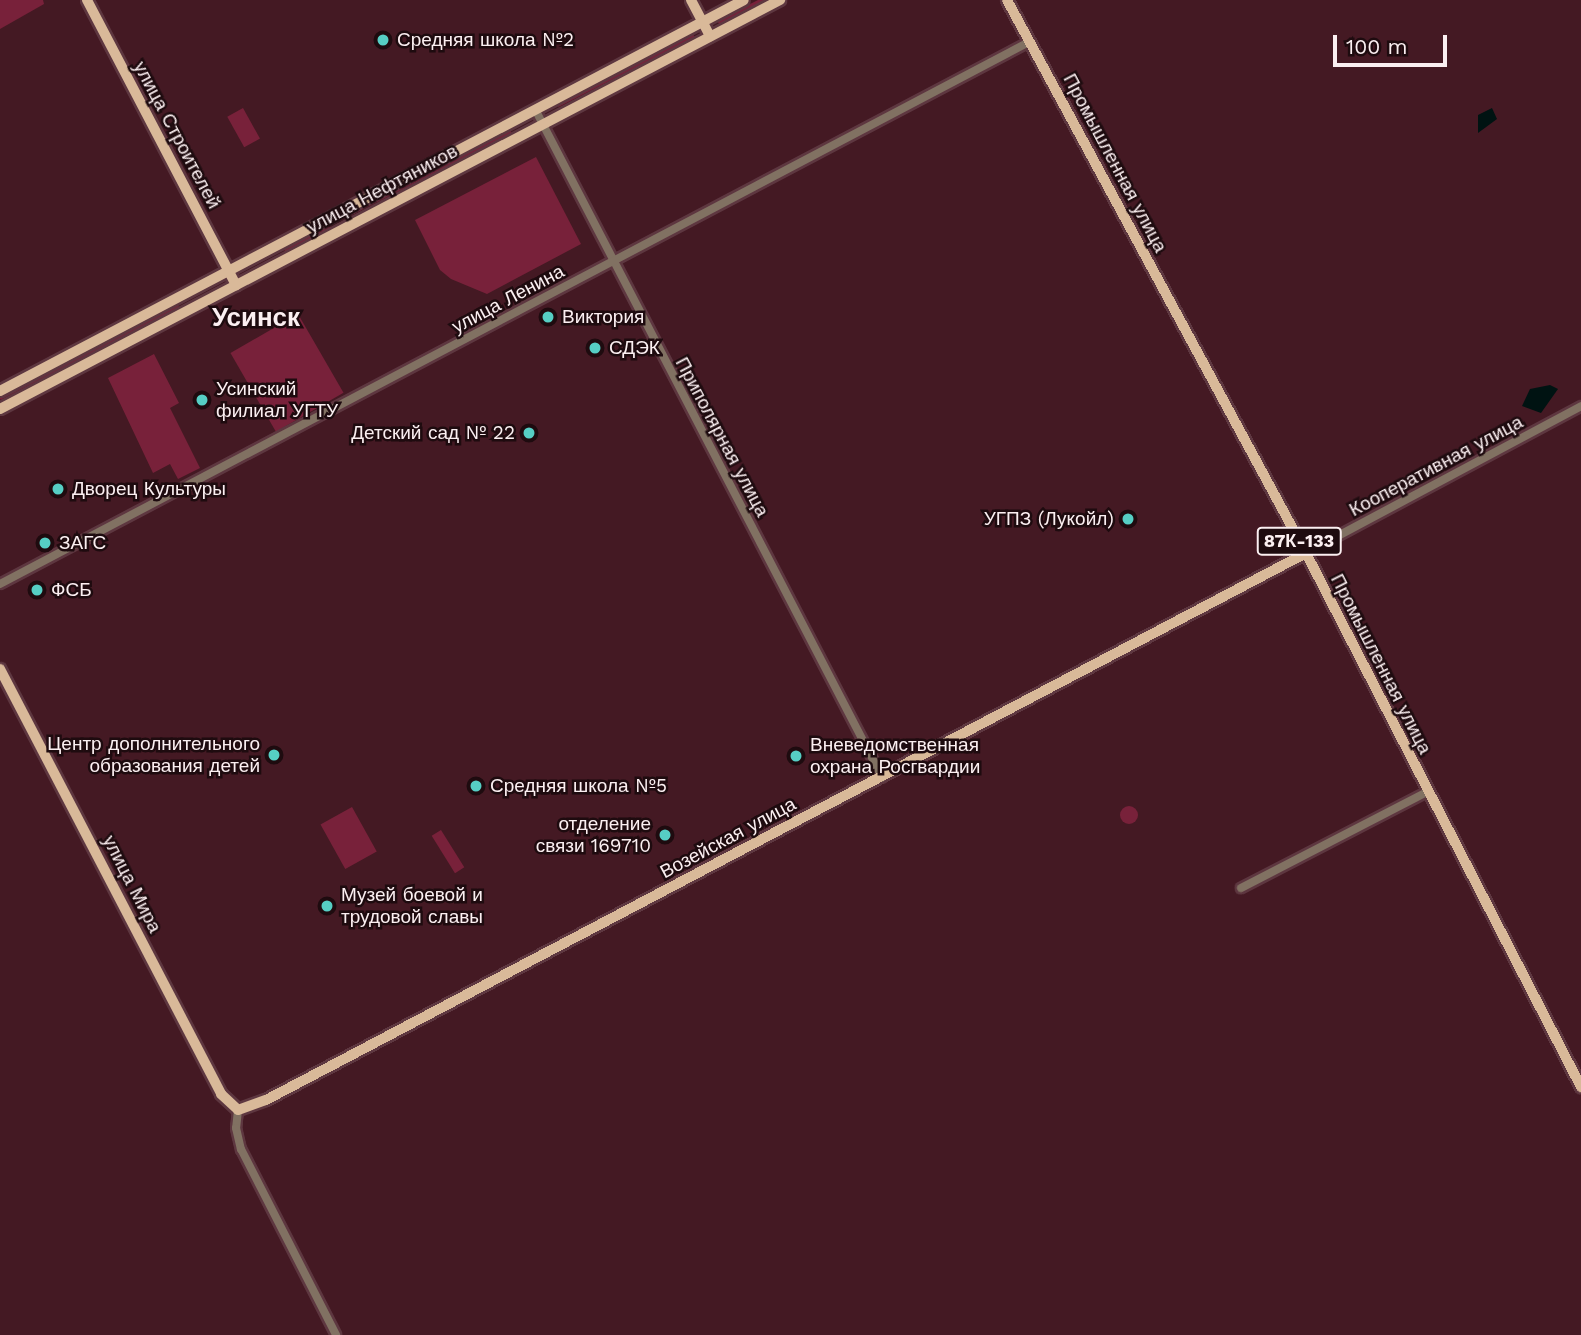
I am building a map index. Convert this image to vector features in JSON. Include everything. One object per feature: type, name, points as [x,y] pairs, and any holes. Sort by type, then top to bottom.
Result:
[{"type":"main road","name":"улица Строителей","points":[[87,0],[236,285]]},
{"type":"main road","points":[[691,0],[710,36]]},
{"type":"main road","name":"улица Нефтяников","points":[[0,390],[744,0]]},
{"type":"main road","name":"улица Нефтяников","points":[[0,409],[779,0]]},
{"type":"main road","name":"Промышленная улица","points":[[1007,0],[1306,553],[1581,1087]]},
{"type":"main road","name":"Возейская улица","points":[[238,1110],[266,1100],[1306,553]]},
{"type":"main road","name":"улица Мира","points":[[0,669],[221,1094],[238,1110]]},
{"type":"street","name":"улица Ленина","points":[[0,584],[1029,42]]},
{"type":"street","name":"Приполярная улица","points":[[536,111],[612,262],[882,777]]},
{"type":"street","name":"Кооперативная улица","points":[[1306,553],[1581,406]]},
{"type":"street","points":[[1241,888],[1427,792]]},
{"type":"street","points":[[238,1110],[241,1149],[336,1335]]},
{"type":"shaded area","points":[[0,0],[43,0],[44,4],[0,29]]},
{"type":"shaded area","points":[[758,0],[767,0],[720,25],[717,21]]},
{"type":"shaded area","points":[[693,34],[695,38],[558,107],[557,103]]},
{"type":"shaded area","points":[[243,108],[260,139],[244,147],[227,117]]},
{"type":"shaded area","points":[[1492,108],[1497,119],[1478,133],[1478,115]]},
{"type":"shaded area","points":[[510,130],[512,134],[338,222],[336,219]]},
{"type":"shaded area","points":[[536,157],[581,244],[487,294],[451,279],[440,270],[415,220]]},
{"type":"shaded area","points":[[330,225],[332,229],[285,252],[284,249]]},
{"type":"shaded area","points":[[178,305],[180,309],[1,400],[0,396]]},
{"type":"shaded area","points":[[298,314],[344,393],[276,432],[230,353]]},
{"type":"shaded area","points":[[154,354],[179,403],[170,408],[200,468],[178,479],[170,464],[153,473],[108,378]]},
{"type":"shaded area","points":[[1550,385],[1558,389],[1541,413],[1522,406],[1530,389]]},
{"type":"shaded area","points":[[1129,806],[1135,809],[1138,815],[1135,821],[1129,824],[1123,821],[1120,815],[1123,809]]},
{"type":"shaded area","points":[[352,807],[377,852],[345,869],[321,824]]},
{"type":"shaded area","points":[[441,830],[464,867],[455,873],[432,836]]},
{"type":"place","name":"Средняя школа №2","points":[[383,40]]},
{"type":"place","name":"Виктория","points":[[548,317]]},
{"type":"place","name":"СДЭК","points":[[595,348]]},
{"type":"place","name":"Усинский филиал УГТУ","points":[[202,400]]},
{"type":"place","name":"Детский сад № 22","points":[[529,433]]},
{"type":"place","name":"Дворец Культуры","points":[[58,489]]},
{"type":"place","name":"УГПЗ (Лукойл)","points":[[1128,519]]},
{"type":"place","name":"ЗАГС","points":[[45,543]]},
{"type":"place","name":"ФСБ","points":[[37,590]]},
{"type":"place","name":"Центр дополнительного образования детей","points":[[274,755]]},
{"type":"place","name":"Вневедомственная охрана Росгвардии","points":[[796,756]]},
{"type":"place","name":"Средняя школа №5","points":[[476,786]]},
{"type":"place","name":"отделение связи 169710","points":[[665,835]]},
{"type":"place","name":"Музей боевой и трудовой славы","points":[[327,906]]},
{"type":"district","name":"Усинск","points":[[256,318]]}]
